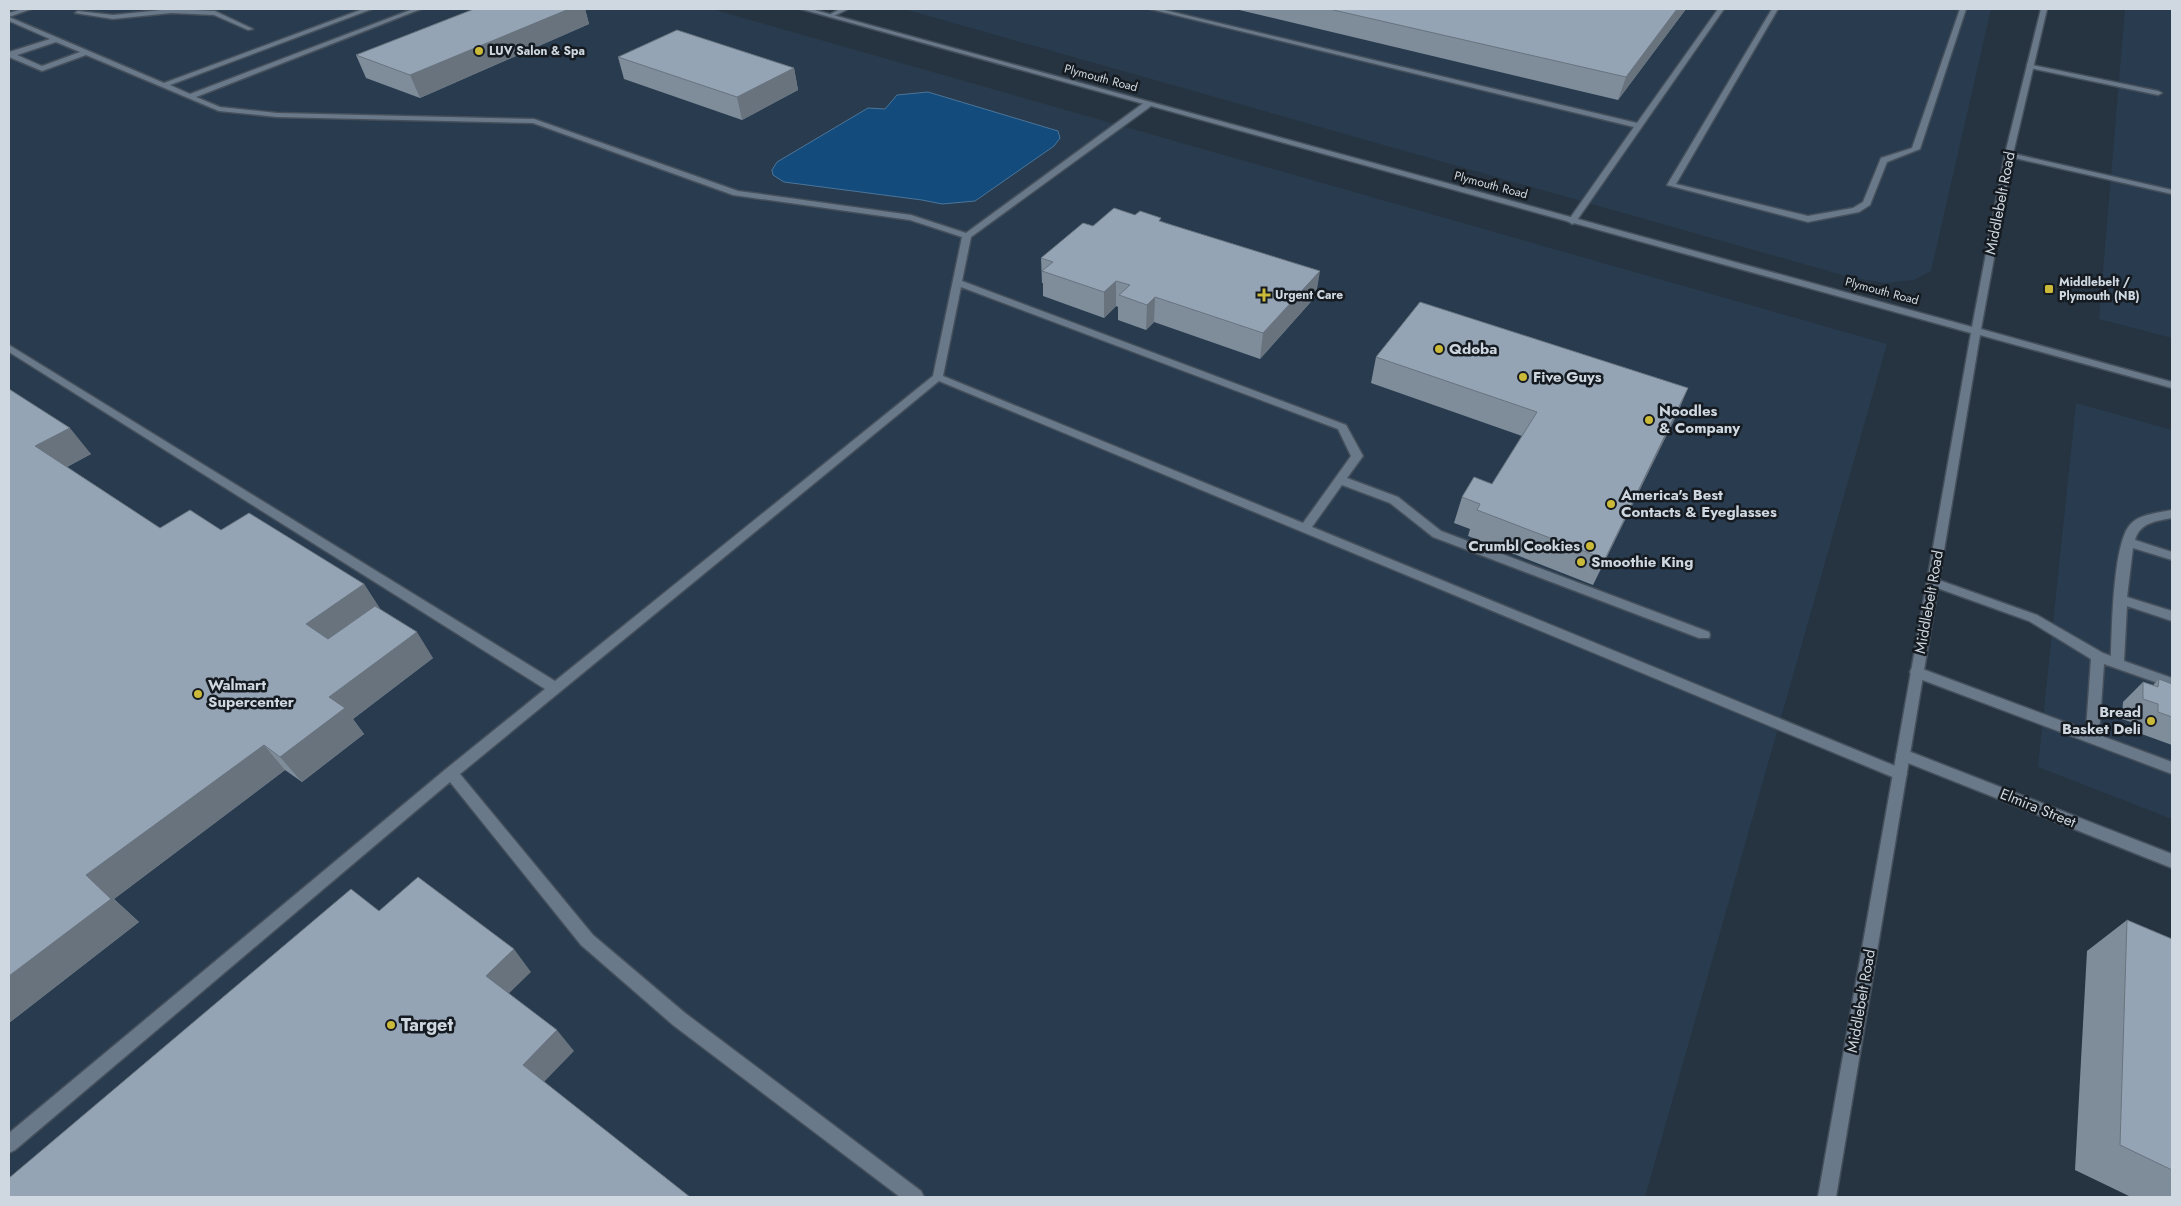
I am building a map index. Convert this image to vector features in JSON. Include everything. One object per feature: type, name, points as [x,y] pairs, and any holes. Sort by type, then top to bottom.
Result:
[{"type":"main road","points":[[9,17],[28,9]]},
{"type":"main road","points":[[164,85],[369,9]]},
{"type":"main road","points":[[191,96],[418,9]]},
{"type":"main road","name":"Plymouth Road","points":[[804,9],[2172,385]]},
{"type":"main road","points":[[830,16],[844,9]]},
{"type":"main road","points":[[1153,9],[1638,126]]},
{"type":"main road","points":[[1572,221],[1721,9]]},
{"type":"main road","points":[[1775,9],[1671,184],[1808,219],[1856,210],[1867,203],[1884,160],[1916,149],[1963,9]]},
{"type":"main road","name":"Middlebelt Road","points":[[1827,1197],[1976,330],[2009,154],[2044,9]]},
{"type":"main road","points":[[78,13],[113,17],[171,11],[215,12],[250,29]]},
{"type":"main road","points":[[9,17],[25,26],[219,108],[277,115],[534,121],[736,193],[912,218],[967,236]]},
{"type":"main road","points":[[9,31],[25,26]]},
{"type":"main road","points":[[10,55],[58,39]]},
{"type":"main road","points":[[10,55],[42,69],[88,52]]},
{"type":"main road","points":[[2030,66],[2158,93]]},
{"type":"main road","points":[[9,1144],[451,773],[938,377],[967,236],[1148,104]]},
{"type":"main road","points":[[2009,154],[2172,192]]},
{"type":"main road","points":[[957,282],[1342,427],[1357,456],[1305,528]]},
{"type":"main road","points":[[9,348],[555,688]]},
{"type":"main road","points":[[938,377],[1900,774]]},
{"type":"main road","points":[[1340,480],[1394,500],[1437,534],[1704,636]]},
{"type":"main road","points":[[2117,663],[2120,598],[2130,533],[2142,522],[2172,514]]},
{"type":"main road","points":[[2128,542],[2172,556]]},
{"type":"main road","points":[[1933,582],[2033,618],[2098,657],[2172,683]]},
{"type":"main road","points":[[2120,598],[2172,616]]},
{"type":"main road","points":[[2092,738],[2098,657]]},
{"type":"main road","points":[[1917,672],[2172,768]]},
{"type":"main road","name":"Elmira Street","points":[[1903,755],[2172,862]]},
{"type":"main road","points":[[451,773],[587,940],[679,1019],[915,1197]]},
{"type":"shaded area","points":[[9,9],[712,9],[1887,344],[1645,1197],[9,1197]]},
{"type":"shaded area","points":[[904,9],[1991,9],[1931,271],[1914,280],[1885,283],[1849,277]]},
{"type":"shaded area","points":[[2125,9],[2172,9],[2172,338],[2099,319]]},
{"type":"shaded area","points":[[2076,403],[2172,430],[2172,819],[2038,767]]},
{"type":"water","points":[[928,92],[1058,131],[1060,138],[1054,146],[975,201],[942,204],[784,182],[773,175],[772,170],[777,162],[868,108],[885,109],[897,95]]},
{"type":"building","points":[[474,9],[569,9],[410,75],[356,55]]},
{"type":"building","points":[[1329,9],[1677,9],[1626,77]]},
{"type":"building","points":[[677,30],[794,68],[737,97],[618,57]]},
{"type":"building","points":[[1114,208],[1135,215],[1140,211],[1161,218],[1159,221],[1320,271],[1263,333],[1155,297],[1147,305],[1119,295],[1130,285],[1116,281],[1104,292],[1042,271],[1053,262],[1041,258],[1083,223],[1093,226]]},
{"type":"building","points":[[1420,302],[1688,388],[1605,559],[1477,510],[1480,504],[1462,497],[1474,477],[1492,484],[1537,412],[1376,357]]},
{"type":"building","name":"Walmart Supercenter","points":[[9,389],[70,428],[35,446],[160,528],[190,510],[221,530],[249,513],[364,584],[306,624],[328,639],[375,606],[417,632],[329,697],[345,708],[280,757],[264,745],[86,875],[111,899],[9,976]]},
{"type":"building","points":[[2159,679],[2172,684],[2172,717],[2158,712],[2158,704],[2143,699],[2143,682],[2158,687]]},
{"type":"building","name":"Target","points":[[418,877],[514,949],[486,976],[557,1030],[523,1065],[690,1197],[9,1197],[9,1178],[351,889],[379,911]]},
{"type":"building","points":[[2127,920],[2172,939],[2172,1170],[2120,1145]]},
{"type":"place","name":"LUV Salon & Spa","points":[[479,51]]},
{"type":"place","name":"Middlebelt / Plymouth (NB)","points":[[2049,289]]},
{"type":"place","name":"Urgent Care","points":[[1264,295]]},
{"type":"place","name":"Qdoba","points":[[1439,349]]},
{"type":"place","name":"Five Guys","points":[[1523,377]]},
{"type":"place","name":"Noodles & Company","points":[[1649,420]]},
{"type":"place","name":"America's Best Contacts & Eyeglasses","points":[[1611,504]]},
{"type":"place","name":"Crumbl Cookies","points":[[1590,546]]},
{"type":"place","name":"Smoothie King","points":[[1581,562]]},
{"type":"place","name":"Walmart Supercenter","points":[[198,694]]},
{"type":"place","name":"Bread Basket Deli","points":[[2151,721]]},
{"type":"place","name":"Target","points":[[391,1025]]}]
